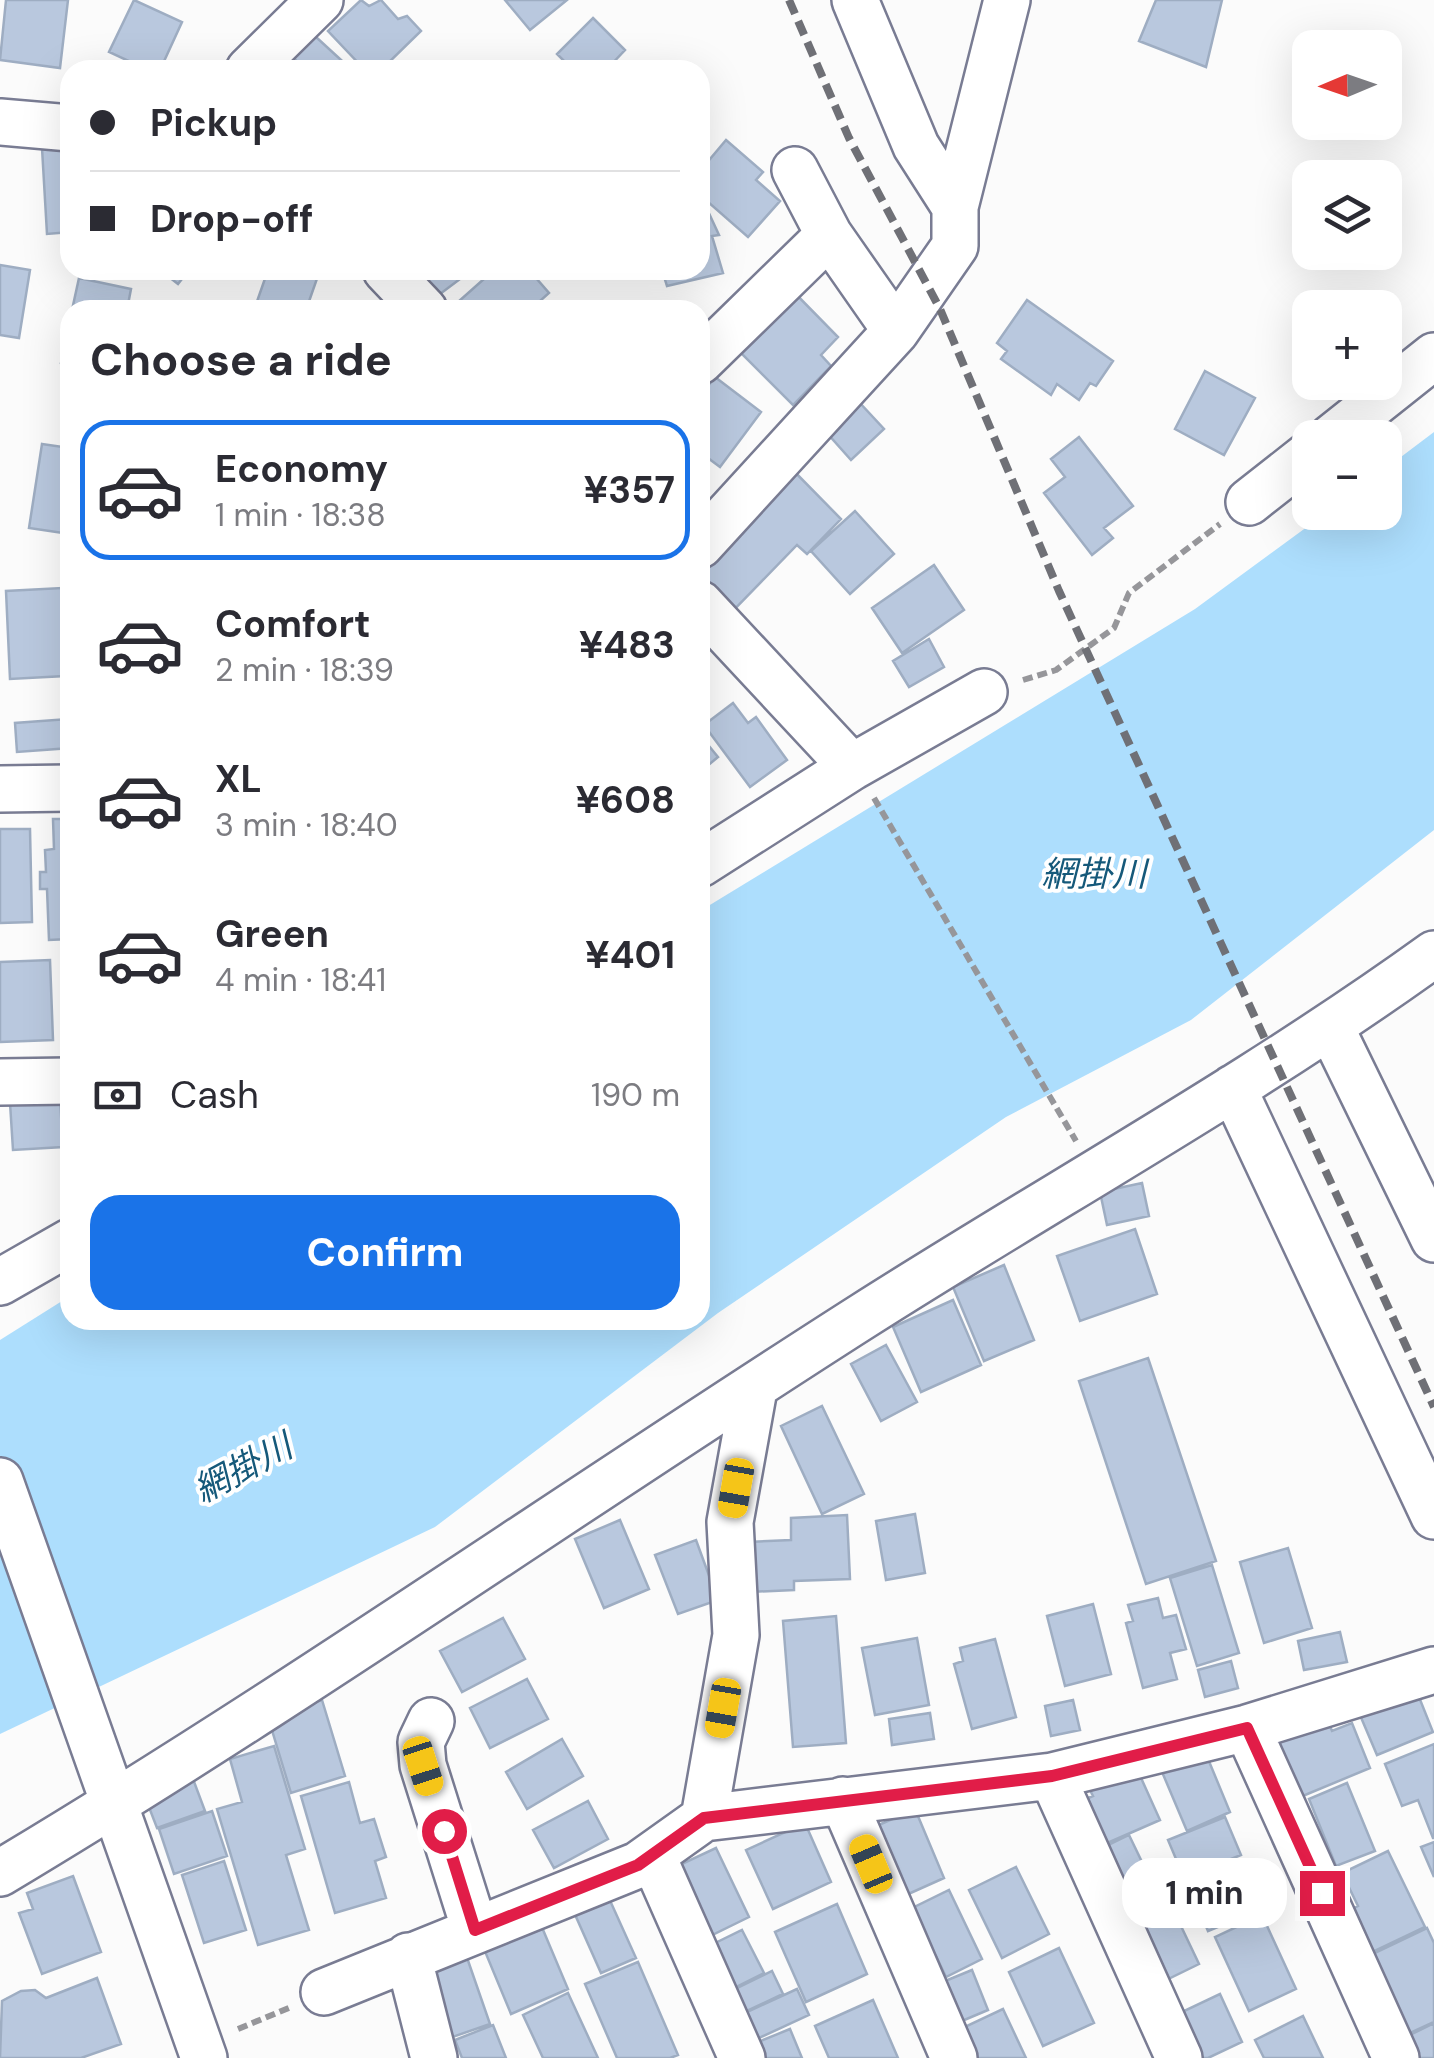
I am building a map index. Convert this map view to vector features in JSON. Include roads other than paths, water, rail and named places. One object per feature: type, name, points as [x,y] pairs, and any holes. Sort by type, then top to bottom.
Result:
[{"type":"street","points":[[259,60],[320,0]]},
{"type":"street","points":[[856,0],[916,146],[955,207]]},
{"type":"street","points":[[710,534],[896,331],[955,246],[955,207],[1007,0]]},
{"type":"street","points":[[0,122],[60,127]]},
{"type":"street","points":[[795,170],[829,234],[896,331]]},
{"type":"street","points":[[710,351],[829,234]]},
{"type":"street","points":[[396,280],[414,300]]},
{"type":"street","points":[[1354,420],[1434,356]]},
{"type":"street","points":[[1249,502],[1292,468]]},
{"type":"street","points":[[710,615],[858,774]]},
{"type":"street","points":[[710,858],[858,774],[984,692]]},
{"type":"street","points":[[0,789],[60,788]]},
{"type":"street","points":[[0,1873],[113,1791],[754,1389],[860,1318],[1331,1028],[1434,954]]},
{"type":"street","points":[[1331,1028],[1434,1237]]},
{"type":"street","points":[[0,1082],[60,1081]]},
{"type":"street","points":[[1233,1088],[1434,1516]]},
{"type":"street","points":[[0,1282],[60,1248]]},
{"type":"street","points":[[704,1818],[736,1635],[730,1522],[754,1389]]},
{"type":"street","points":[[0,1481],[113,1791],[202,2052]]},
{"type":"street","points":[[324,1992],[653,1857],[704,1818],[1052,1776],[1247,1728],[1434,1670]]},
{"type":"street","points":[[431,1721],[421,1742],[423,1766],[475,1930]]},
{"type":"street","points":[[1247,1728],[1396,2058]]},
{"type":"street","points":[[1052,1776],[1179,2058]]},
{"type":"street","points":[[843,1800],[954,2058]]},
{"type":"street","points":[[653,1857],[742,2058]]},
{"type":"street","points":[[408,1956],[434,2058]]},
{"type":"water","name":"網掛川","points":[[1434,432],[1434,830],[1191,1020],[1006,1117],[710,1319],[710,905],[1195,609],[1303,530],[1402,530],[1402,456]]},
{"type":"water","name":"網掛川","points":[[60,1302],[60,1330],[696,1330],[435,1527],[0,1734],[0,1340]]},
{"type":"railway","points":[[789,0],[849,138],[940,309],[1059,591],[1434,1407]]}]
